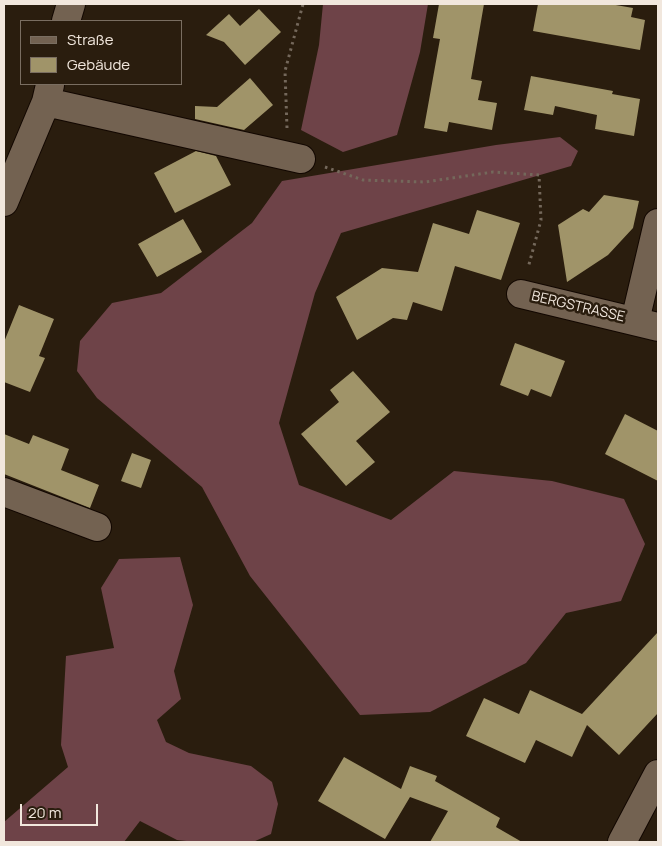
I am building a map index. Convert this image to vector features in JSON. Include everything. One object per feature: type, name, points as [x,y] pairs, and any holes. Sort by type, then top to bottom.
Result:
[{"type":"street","points":[[66,20],[71,4]]},
{"type":"street","points":[[4,202],[48,93],[294,157]]},
{"type":"street","name":"BERGSTRASSE","points":[[521,294],[647,324],[658,223]]},
{"type":"street","points":[[4,492],[97,527]]},
{"type":"street","points":[[622,842],[658,774]]},
{"type":"path","points":[[304,4],[285,71],[294,157],[363,180],[424,182],[493,172],[539,175],[541,220],[521,294]]},
{"type":"shaded area","points":[[323,4],[428,4],[420,52],[397,135],[343,152],[301,130],[319,45]]},
{"type":"shaded area","points":[[560,137],[578,151],[571,166],[341,233],[315,293],[279,423],[299,485],[391,520],[454,471],[552,481],[624,499],[645,544],[621,601],[566,613],[526,663],[430,712],[360,715],[250,576],[202,487],[97,398],[77,371],[80,341],[112,303],[161,293],[252,223],[282,181],[496,145]]},
{"type":"shaded area","points":[[180,557],[193,605],[174,671],[181,699],[157,720],[166,742],[189,753],[251,766],[272,782],[278,804],[271,834],[253,842],[196,842],[177,840],[140,821],[124,842],[4,842],[4,822],[68,767],[61,745],[66,656],[114,648],[101,588],[119,559]]},
{"type":"building","points":[[439,4],[484,4],[471,79],[482,81],[478,100],[497,103],[492,130],[449,122],[447,132],[424,128],[440,39],[433,38]]},
{"type":"building","points":[[538,4],[610,4],[633,8],[631,17],[645,20],[640,50],[533,31]]},
{"type":"building","points":[[259,9],[281,32],[245,65],[224,42],[206,35],[229,14],[240,26]]},
{"type":"building","points":[[531,76],[613,91],[612,94],[640,99],[634,136],[595,129],[597,115],[555,106],[553,115],[524,110]]},
{"type":"building","points":[[250,78],[273,105],[244,130],[195,119],[195,106],[217,107]]},
{"type":"building","points":[[196,151],[216,156],[231,185],[175,213],[154,173]]},
{"type":"building","points":[[604,195],[639,201],[633,228],[608,255],[567,282],[558,225],[583,209],[589,212]]},
{"type":"building","points":[[477,210],[520,223],[501,280],[455,266],[442,311],[413,302],[407,320],[393,318],[357,340],[336,297],[382,268],[418,272],[433,223],[469,234]]},
{"type":"building","points":[[183,219],[202,252],[157,277],[138,244]]},
{"type":"building","points":[[19,305],[54,319],[39,356],[45,358],[30,392],[4,382],[4,342]]},
{"type":"building","points":[[515,343],[565,361],[551,397],[531,389],[528,396],[500,385]]},
{"type":"building","points":[[353,371],[390,412],[356,441],[375,462],[346,486],[301,434],[339,402],[330,390]]},
{"type":"building","points":[[625,414],[658,431],[658,481],[605,454]]},
{"type":"building","points":[[4,434],[29,444],[33,435],[69,449],[61,470],[99,485],[90,508],[4,474]]},
{"type":"building","points":[[132,453],[151,460],[141,488],[121,481]]},
{"type":"building","points":[[658,632],[658,713],[619,755],[587,725],[572,757],[536,740],[525,763],[466,736],[484,698],[519,714],[530,690],[582,714]]},
{"type":"building","points":[[344,757],[401,789],[410,766],[437,776],[435,781],[500,818],[496,827],[522,842],[430,842],[448,811],[410,797],[385,839],[318,801]]}]
